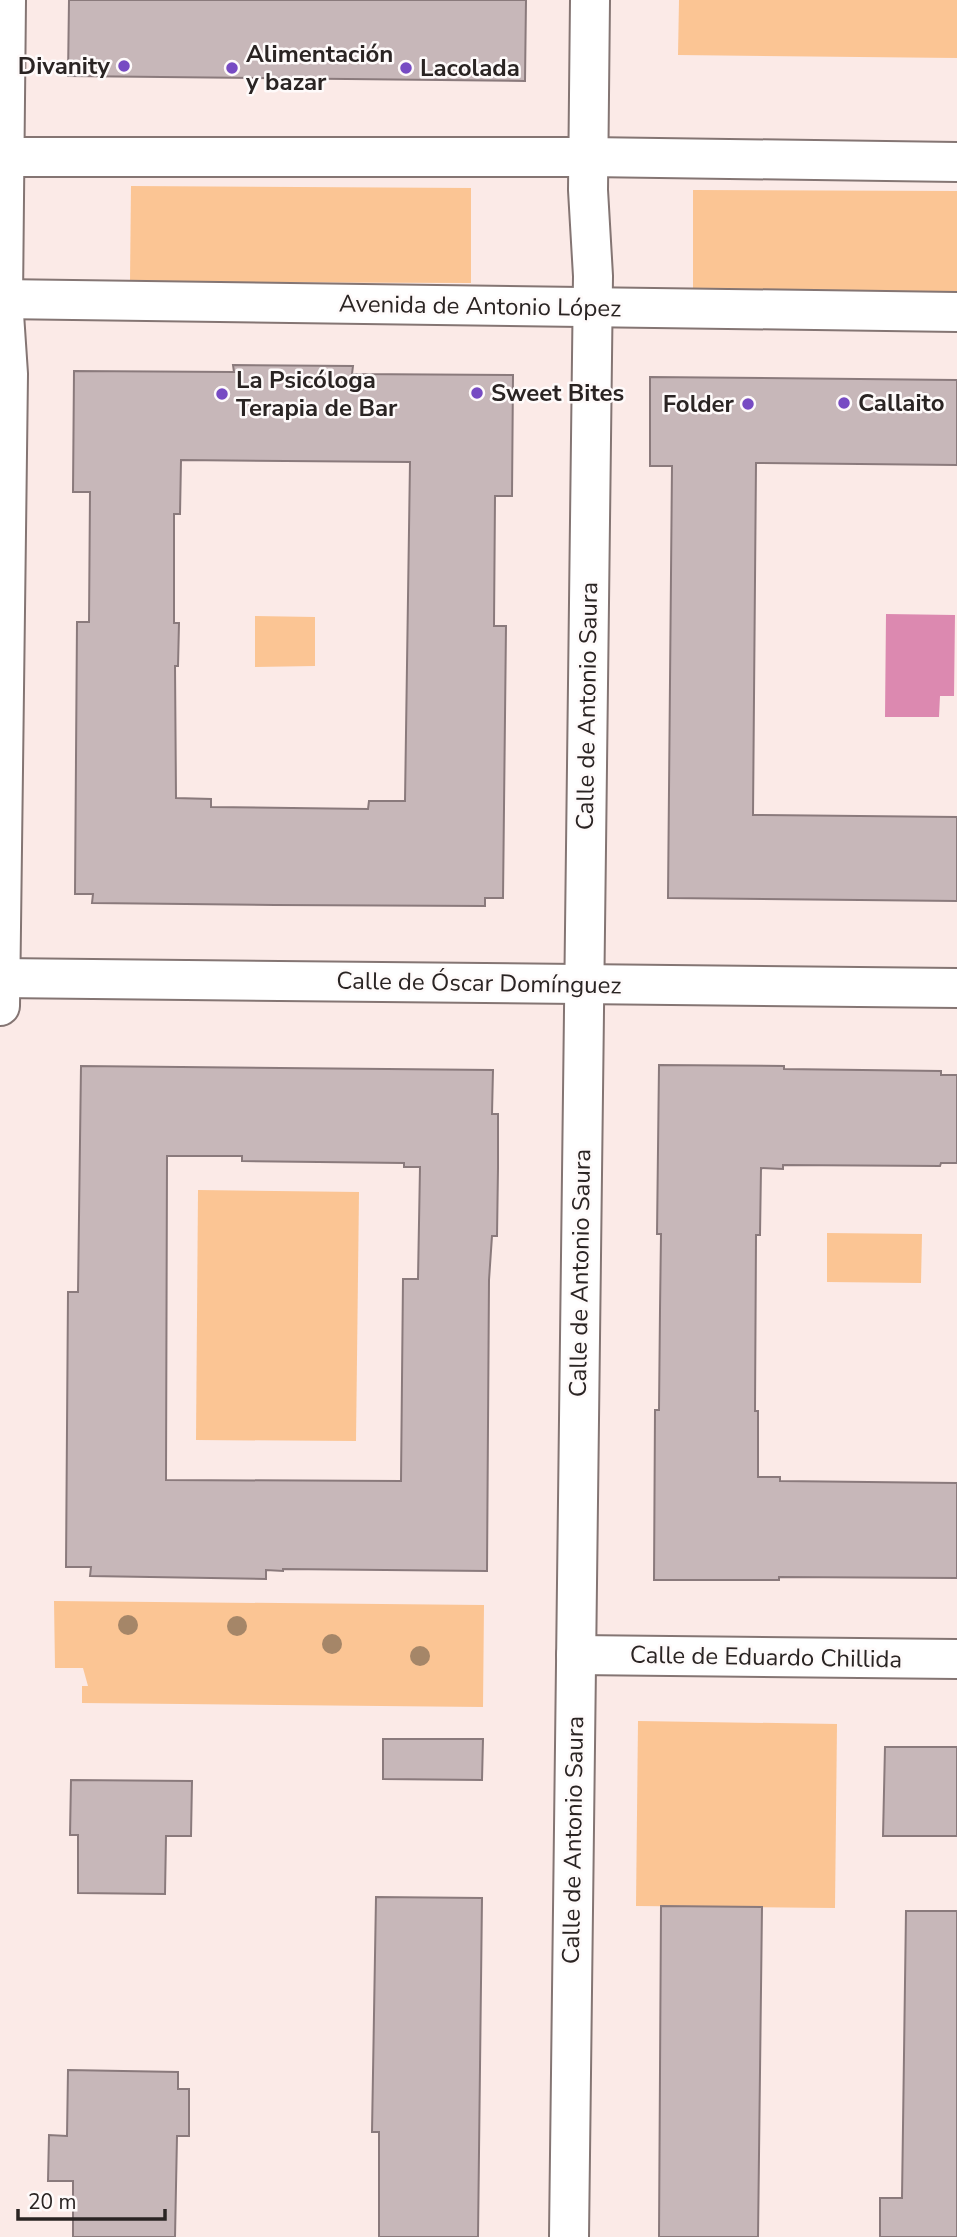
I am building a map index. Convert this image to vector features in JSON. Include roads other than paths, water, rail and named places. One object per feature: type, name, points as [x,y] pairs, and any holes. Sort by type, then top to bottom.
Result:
[{"type":"street","points":[[0,1006],[8,374],[2,299],[6,0]]},
{"type":"street","name":"Calle de Antonio Saura","points":[[569,2237],[593,276],[588,190],[590,0]]},
{"type":"street","points":[[3,157],[589,157],[957,162]]},
{"type":"street","name":"Avenida de Antonio López","points":[[2,299],[957,312]]},
{"type":"street","name":"Calle de Óscar Domínguez","points":[[1,978],[957,988]]},
{"type":"street","name":"Calle de Eduardo Chillida","points":[[576,1655],[957,1659]]},
{"type":"place","name":"Divanity","points":[[124,66]]},
{"type":"place","name":"Alimentación y bazar","points":[[232,68]]},
{"type":"place","name":"Lacolada","points":[[406,68]]},
{"type":"place","name":"Sweet Bites","points":[[477,393]]},
{"type":"place","name":"La Psicóloga Terapia de Bar","points":[[222,394]]},
{"type":"place","name":"Callaito","points":[[844,403]]},
{"type":"place","name":"Folder","points":[[748,404]]}]
